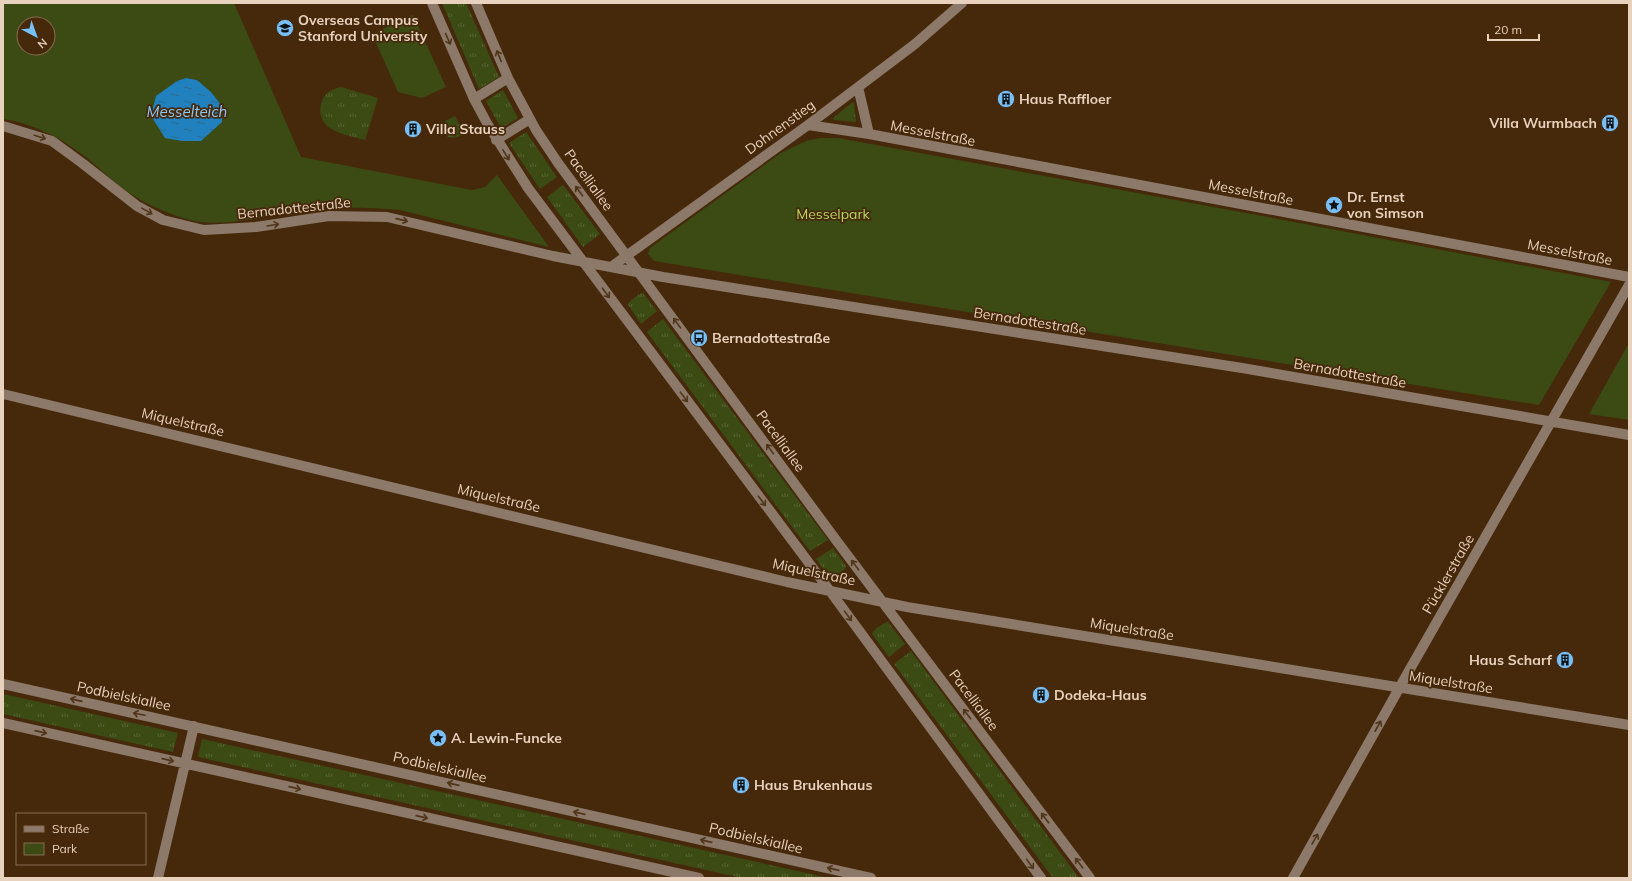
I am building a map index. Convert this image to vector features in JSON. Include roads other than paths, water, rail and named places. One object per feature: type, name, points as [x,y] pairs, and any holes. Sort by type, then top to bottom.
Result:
[{"type":"street","points":[[432,3],[474,99],[496,140],[528,188],[830,591],[1040,878]]},
{"type":"street","name":"Pacelliallee","points":[[476,3],[508,78],[530,120],[558,163],[883,602],[1090,878]]},
{"type":"street","name":"Dohnenstieg","points":[[611,267],[808,125],[915,44],[962,3]]},
{"type":"street","points":[[474,99],[508,78]]},
{"type":"street","name":"Messelstraße","points":[[858,86],[869,134]]},
{"type":"street","points":[[496,140],[530,120]]},
{"type":"street","name":"Messelstraße","points":[[808,125],[869,134],[1629,277]]},
{"type":"street","name":"Bernadottestraße","points":[[3,126],[52,141],[82,162],[137,206],[163,220],[188,227],[204,230],[237,229],[329,216],[387,217],[640,273],[1234,367],[1629,435]]},
{"type":"street","name":"Pücklerstraße","points":[[1293,878],[1399,688],[1629,285]]},
{"type":"street","name":"Miquelstraße","points":[[3,394],[787,582],[883,602],[1399,688],[1629,724]]},
{"type":"street","name":"Podbielskiallee","points":[[3,684],[871,878]]},
{"type":"street","points":[[3,723],[699,878]]},
{"type":"street","points":[[158,878],[194,726]]},
{"type":"water","name":"Messelteich","points":[[186,78],[197,80],[211,92],[222,106],[222,122],[201,141],[182,141],[165,138],[151,116],[156,96],[177,81]]},
{"type":"place","name":"Overseas Campus Stanford University","points":[[285,28]]},
{"type":"place","name":"Haus Raffloer","points":[[1006,99]]},
{"type":"place","name":"Villa Wurmbach","points":[[1610,123]]},
{"type":"place","name":"Villa Stauss","points":[[413,129]]},
{"type":"place","name":"Dr. Ernst von Simson","points":[[1334,205]]},
{"type":"place","name":"Bernadottestraße","points":[[699,338]]},
{"type":"place","name":"Haus Scharf","points":[[1565,660]]},
{"type":"place","name":"Dodeka-Haus","points":[[1041,695]]},
{"type":"place","name":"A. Lewin-Funcke","points":[[438,738]]},
{"type":"place","name":"Haus Brukenhaus","points":[[741,785]]},
{"type":"park label","name":"Messelpark","points":[[833,214]]}]
